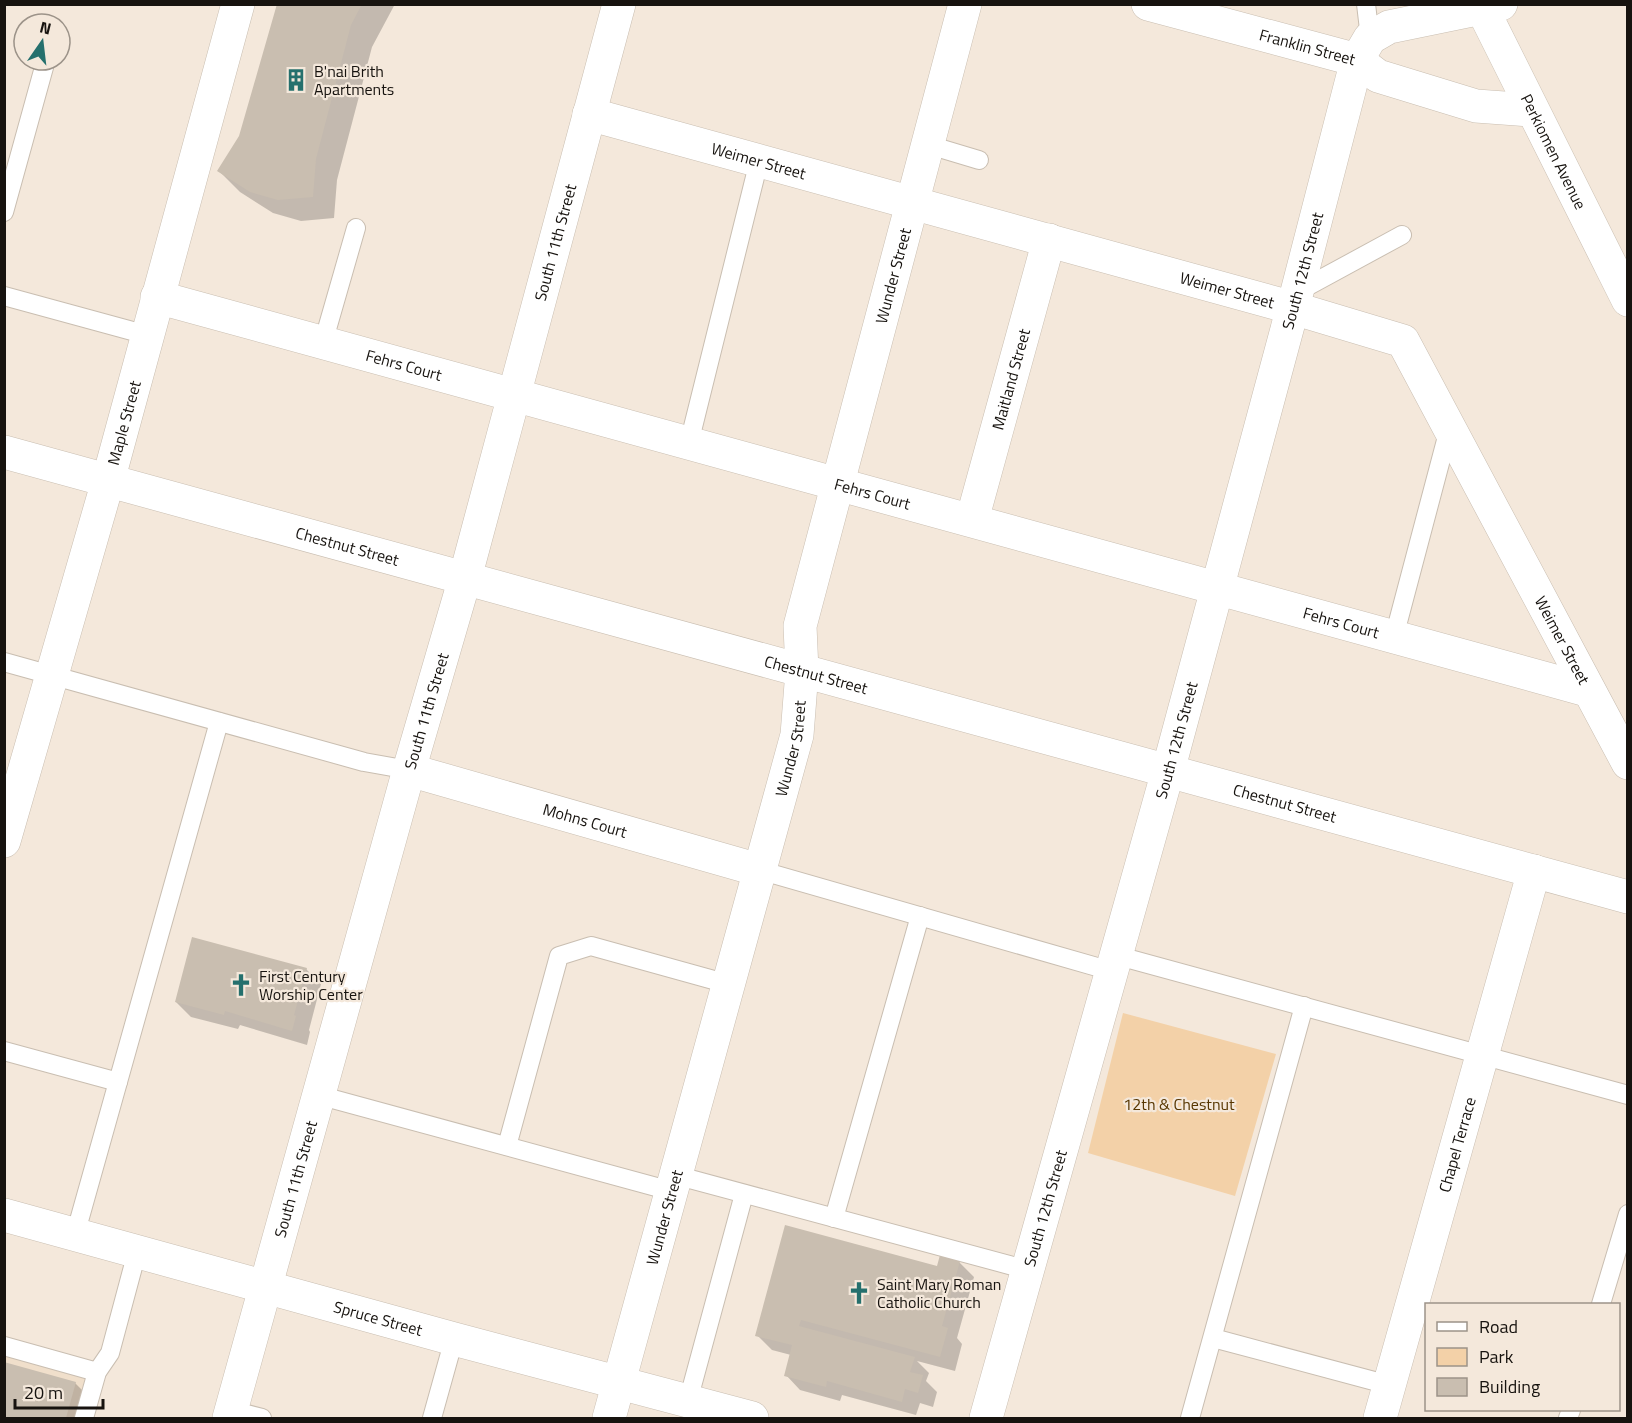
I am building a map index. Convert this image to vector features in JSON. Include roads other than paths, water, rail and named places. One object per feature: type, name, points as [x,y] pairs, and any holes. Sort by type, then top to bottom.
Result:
[{"type":"street","name":"Maple Street","points":[[4,841],[108,480],[238,4]]},
{"type":"street","name":"South 11th Street","points":[[230,1414],[409,770],[465,578],[619,4]]},
{"type":"street","name":"Wunder Street","points":[[609,1419],[797,735],[802,671],[800,626],[965,4]]},
{"type":"street","name":"Franklin Street","points":[[1148,4],[1363,49],[1378,76],[1476,106],[1531,110]]},
{"type":"street","points":[[1363,49],[1389,27],[1488,6]]},
{"type":"street","name":"Perkiomen Avenue","points":[[1488,6],[1531,110],[1628,300]]},
{"type":"street","name":"South 12th Street","points":[[986,1419],[1168,771],[1363,49]]},
{"type":"street","name":"Weimer Street","points":[[589,114],[1049,240],[1295,300],[1403,341],[1628,764]]},
{"type":"street","name":"Maitland Street","points":[[972,520],[1049,240]]},
{"type":"street","name":"Fehrs Court","points":[[157,297],[1587,690]]},
{"type":"street","name":"Chestnut Street","points":[[4,452],[1628,897]]},
{"type":"street","name":"Mohns Court","points":[[409,770],[759,870]]},
{"type":"street","name":"Chapel Terrace","points":[[1380,1419],[1534,871]]},
{"type":"street","name":"Spruce Street","points":[[4,1215],[752,1419]]},
{"type":"lane","points":[[1363,49],[1366,4]]},
{"type":"lane","points":[[4,212],[43,72]]},
{"type":"lane","points":[[929,145],[979,160]]},
{"type":"lane","points":[[689,443],[759,161]]},
{"type":"lane","points":[[323,343],[356,228]]},
{"type":"lane","points":[[1295,300],[1402,235]]},
{"type":"lane","points":[[4,296],[147,335]]},
{"type":"lane","points":[[1394,636],[1449,427]]},
{"type":"lane","points":[[4,662],[364,762],[409,770]]},
{"type":"lane","points":[[75,1235],[219,722]]},
{"type":"lane","points":[[759,870],[920,916],[1304,1006],[1628,1095]]},
{"type":"lane","points":[[834,1218],[920,916]]},
{"type":"lane","points":[[507,1146],[559,956],[591,946],[728,984]]},
{"type":"lane","points":[[1190,1419],[1304,1006]]},
{"type":"lane","points":[[4,1051],[118,1082]]},
{"type":"lane","points":[[318,1095],[507,1146],[673,1183],[744,1194],[1028,1270]]},
{"type":"lane","points":[[688,1401],[744,1194]]},
{"type":"lane","points":[[1602,1303],[1628,1214]]},
{"type":"lane","points":[[84,1419],[97,1372],[110,1353],[137,1252]]},
{"type":"lane","points":[[1213,1338],[1389,1385]]},
{"type":"lane","points":[[432,1419],[454,1339]]},
{"type":"lane","points":[[4,1346],[97,1372]]},
{"type":"lane","points":[[230,1414],[262,1419]]},
{"type":"place","name":"B'nai Brith Apartments","points":[[296,80]]},
{"type":"place","name":"First Century Worship Center","points":[[241,985]]},
{"type":"place","name":"Saint Mary Roman Catholic Church","points":[[859,1293]]},
{"type":"park label","name":"12th & Chestnut","points":[[1179,1104]]}]
